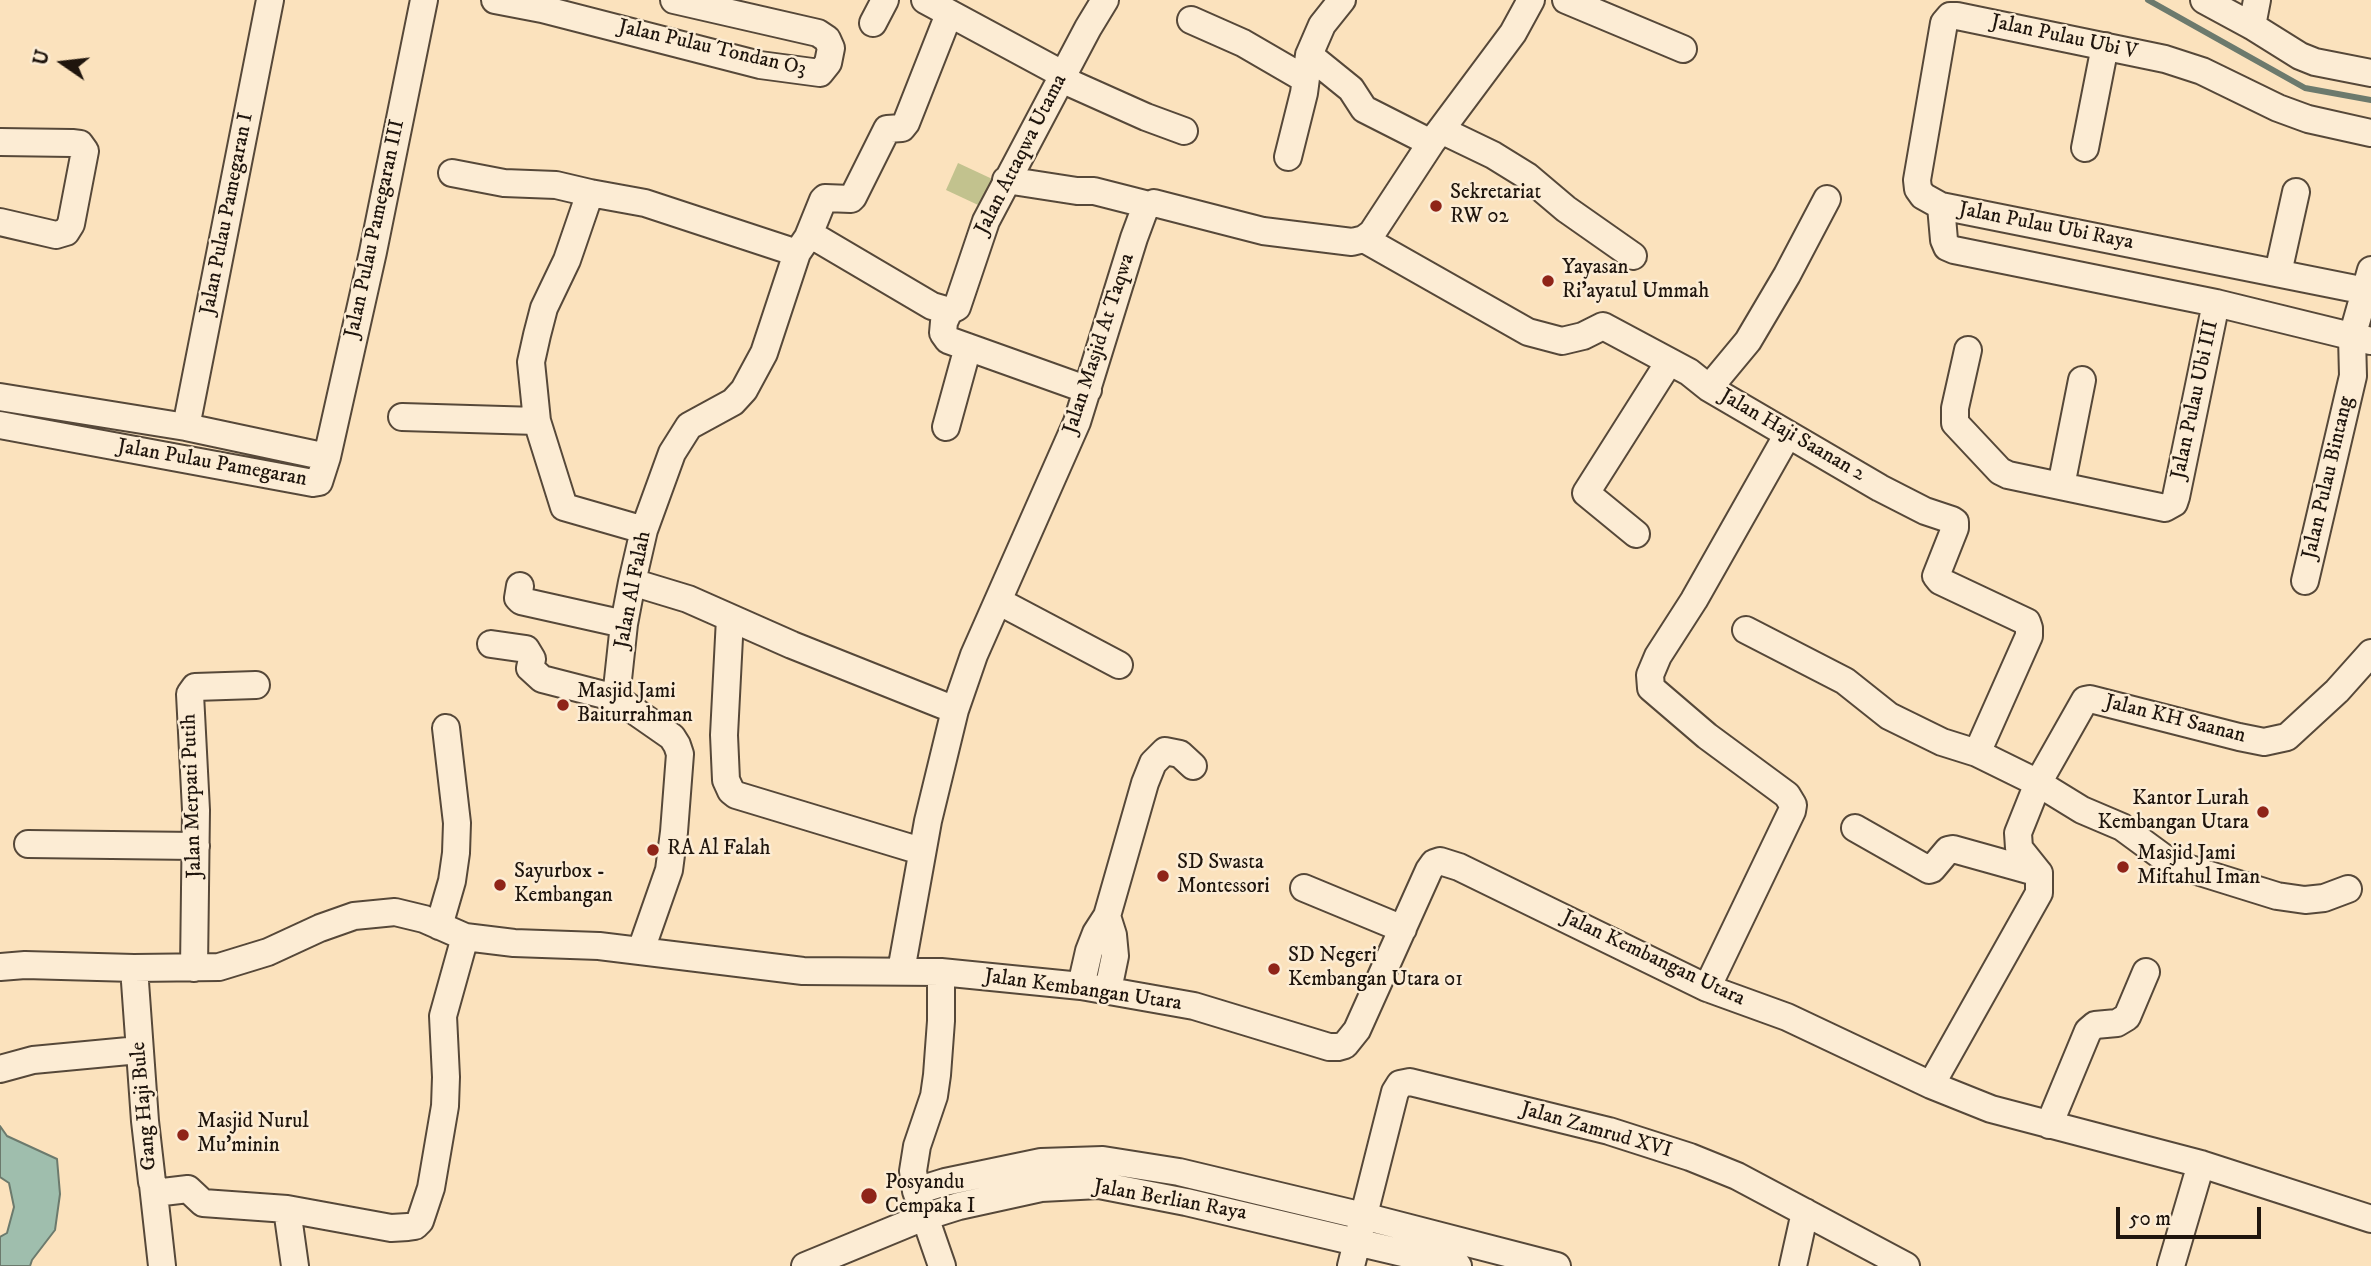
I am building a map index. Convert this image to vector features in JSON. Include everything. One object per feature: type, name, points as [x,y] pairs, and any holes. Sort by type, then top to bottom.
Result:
[{"type":"street","name":"Jalan Pulau Pamegaran I","points":[[186,427],[270,0]]},
{"type":"street","name":"Jalan Pulau Pamegaran III","points":[[327,457],[373,252],[424,0]]},
{"type":"street","name":"Jalan Pulau Tondan O3","points":[[495,0],[542,9],[760,65],[820,73],[828,63],[831,48],[827,39],[818,33],[674,0]]},
{"type":"street","points":[[925,0],[1062,77],[1146,117],[1184,131]]},
{"type":"street","name":"Jalan Attaqwa Utama","points":[[949,311],[957,307],[960,301],[978,242],[1006,180],[1105,0]]},
{"type":"street","points":[[1288,157],[1304,93],[1307,67],[1322,25],[1342,0]]},
{"type":"street","points":[[1006,180],[1077,191],[1094,191],[1149,205],[1154,203],[1263,231],[1352,242],[1364,239],[1372,233],[1436,136],[1513,33],[1531,0]]},
{"type":"street","points":[[1566,0],[1683,48]]},
{"type":"street","points":[[2204,0],[2300,56],[2315,62],[2371,73]]},
{"type":"street","points":[[2252,26],[2257,0]]},
{"type":"street","name":"Jalan Al Falah","points":[[616,698],[624,624],[632,582],[644,530],[672,453],[690,426],[733,402],[744,390],[771,333],[802,244],[823,200],[853,197],[887,129],[902,128],[906,123],[950,14]]},
{"type":"street","name":"Jalan Pulau Ubi V","points":[[1941,206],[1923,196],[1918,189],[1917,180],[1946,18],[1957,16],[2165,59],[2202,71],[2278,108],[2308,119],[2371,133]]},
{"type":"street","points":[[1191,20],[1307,67],[1351,89],[1364,109],[1493,155],[1527,176],[1566,209],[1633,256]]},
{"type":"street","points":[[2085,148],[2105,46]]},
{"type":"street","points":[[0,142],[72,143],[80,144],[85,151],[71,224],[66,232],[56,235],[0,222]]},
{"type":"street","points":[[453,173],[504,183],[555,186],[645,203],[802,244],[820,240],[932,306],[949,311],[943,333],[948,340],[1088,390]]},
{"type":"street","points":[[2278,273],[2296,192]]},
{"type":"street","points":[[590,193],[567,260],[544,309],[537,335],[531,362],[537,421],[564,507],[644,530]]},
{"type":"street","points":[[1709,388],[1748,341],[1828,199]]},
{"type":"street","name":"Jalan Masjid At Taqwa","points":[[901,971],[921,851],[955,710],[974,655],[1068,442],[1088,390],[1134,239],[1144,211],[1149,205]]},
{"type":"street","name":"Jalan Pulau Ubi Raya","points":[[2365,343],[2216,303],[1950,249],[1944,240],[1941,206],[2278,273],[2369,284]]},
{"type":"street","name":"Jalan Haji Saanan 2","points":[[1364,239],[1528,332],[1562,341],[1583,337],[1603,326],[1669,362],[1880,488],[1955,522],[1936,576],[1940,581],[2027,622],[2029,636],[1977,753]]},
{"type":"street","name":"Jalan Pulau Bintang","points":[[2305,581],[2353,376],[2365,343],[2369,284]]},
{"type":"street","name":"Jalan Pulau Ubi III","points":[[1968,351],[1955,408],[1955,423],[2000,471],[2008,475],[2165,509],[2174,503],[2216,303]]},
{"type":"street","points":[[946,428],[968,347]]},
{"type":"street","points":[[1636,534],[1586,493],[1669,362]]},
{"type":"street","points":[[2061,485],[2082,380]]},
{"type":"street","name":"Jalan Pulau Pamegaran","points":[[0,397],[186,427],[327,457],[322,477],[319,482],[313,484],[0,425]]},
{"type":"street","points":[[402,417],[537,421]]},
{"type":"street","points":[[1707,989],[1793,806],[1787,795],[1707,737],[1651,688],[1650,675],[1658,656],[1694,600],[1788,434]]},
{"type":"street","points":[[632,582],[688,599],[955,710]]},
{"type":"street","points":[[520,586],[518,598],[521,601],[624,624]]},
{"type":"street","points":[[998,601],[1119,665]]},
{"type":"street","points":[[730,618],[724,735],[726,780],[731,791],[736,795],[921,851]]},
{"type":"street","points":[[1745,630],[1845,681],[1889,716],[1942,741],[1977,753],[2038,783],[2082,810],[2122,827],[2171,863],[2277,896],[2305,900],[2324,898],[2348,889]]},
{"type":"street","points":[[491,644],[526,649],[531,659],[530,668],[542,679],[616,698],[672,737],[677,745],[680,754],[669,870],[641,950]]},
{"type":"street","name":"Jalan KH Saanan","points":[[2039,873],[2019,848],[2017,841],[2038,783],[2087,699],[2264,741],[2287,737],[2337,691],[2371,653]]},
{"type":"street","name":"Jalan Merpati Putih","points":[[194,968],[195,846],[190,690],[195,687],[256,685]]},
{"type":"street","points":[[439,926],[452,881],[456,853],[457,823],[446,729]]},
{"type":"street","points":[[1081,986],[1089,951],[1107,916],[1153,763],[1165,751],[1180,754],[1193,766]]},
{"type":"street","points":[[1855,828],[1929,870],[1948,850],[1953,849],[2039,873],[2040,887],[2035,899],[1931,1085]]},
{"type":"street","points":[[28,844],[195,846]]},
{"type":"street","name":"Jalan Kembangan Utara","points":[[0,967],[219,967],[244,961],[354,915],[403,913],[465,937],[514,943],[641,950],[803,971],[941,972],[1081,986],[1194,1006],[1329,1047],[1338,1047],[1345,1045],[1357,1030],[1429,870],[1434,863],[1440,861],[1459,867],[1707,989],[1787,1017],[1931,1085],[1991,1109],[2201,1164],[2371,1219]]},
{"type":"street","points":[[1304,888],[1403,929]]},
{"type":"street","points":[[1107,916],[1115,956],[1108,990]]},
{"type":"street","points":[[295,1266],[287,1209],[391,1228],[415,1226],[420,1221],[431,1188],[445,1106],[443,1016],[465,937]]},
{"type":"street","name":"Gang Haji Bule","points":[[134,968],[139,1050],[153,1185],[163,1192],[191,1190],[203,1203],[287,1209]]},
{"type":"street","points":[[941,972],[937,1075],[913,1171],[916,1191],[942,1266]]},
{"type":"street","points":[[2049,1125],[2088,1031],[2095,1025],[2117,1023],[2127,1017],[2146,972]]},
{"type":"street","points":[[0,1069],[33,1060],[139,1050]]},
{"type":"street","name":"Jalan Zamrud XVI","points":[[1351,1266],[1395,1092],[1400,1084],[1410,1082],[1609,1131],[1690,1157],[1737,1176],[1906,1266]]},
{"type":"street","name":"Jalan Berlian Raya","points":[[916,1191],[945,1182],[1051,1161],[1101,1173],[1179,1172],[1360,1228],[1458,1266]]},
{"type":"street","points":[[2171,1266],[2201,1164]]},
{"type":"street","name":"Jalan Berlian Raya","points":[[805,1266],[924,1217],[1020,1191],[1069,1185],[1101,1173]]},
{"type":"street","points":[[153,1185],[162,1266]]},
{"type":"street","points":[[1793,1266],[1805,1212]]},
{"type":"street","name":"Jalan Berlian Raya","points":[[1360,1228],[1557,1266]]},
{"type":"green space","points":[[958,163],[1003,184],[991,211],[946,190]]},
{"type":"shaded area","points":[[0,1126],[7,1136],[57,1159],[60,1194],[55,1230],[30,1266],[0,1266],[0,1237],[7,1233],[14,1207],[9,1183],[0,1177]]},
{"type":"waterway","points":[[2148,0],[2305,88],[2371,100]]},
{"type":"place","name":"Sekretariat RW 02","points":[[1436,206]]},
{"type":"place","name":"Yayasan Ri'ayatul Ummah","points":[[1548,281]]},
{"type":"place","name":"Masjid Jami Baiturrahman","points":[[563,705]]},
{"type":"place","name":"Kantor Lurah Kembangan Utara","points":[[2263,812]]},
{"type":"place","name":"RA Al Falah","points":[[653,850]]},
{"type":"place","name":"Masjid Jami Miftahul Iman","points":[[2123,867]]},
{"type":"place","name":"SD Swasta Montessori","points":[[1163,876]]},
{"type":"place","name":"Sayurbox - Kembangan","points":[[500,885]]},
{"type":"place","name":"SD Negeri Kembangan Utara 01","points":[[1274,969]]},
{"type":"place","name":"Masjid Nurul Mu'minin","points":[[183,1135]]},
{"type":"place","name":"Posyandu Cempaka I","points":[[869,1196]]}]
